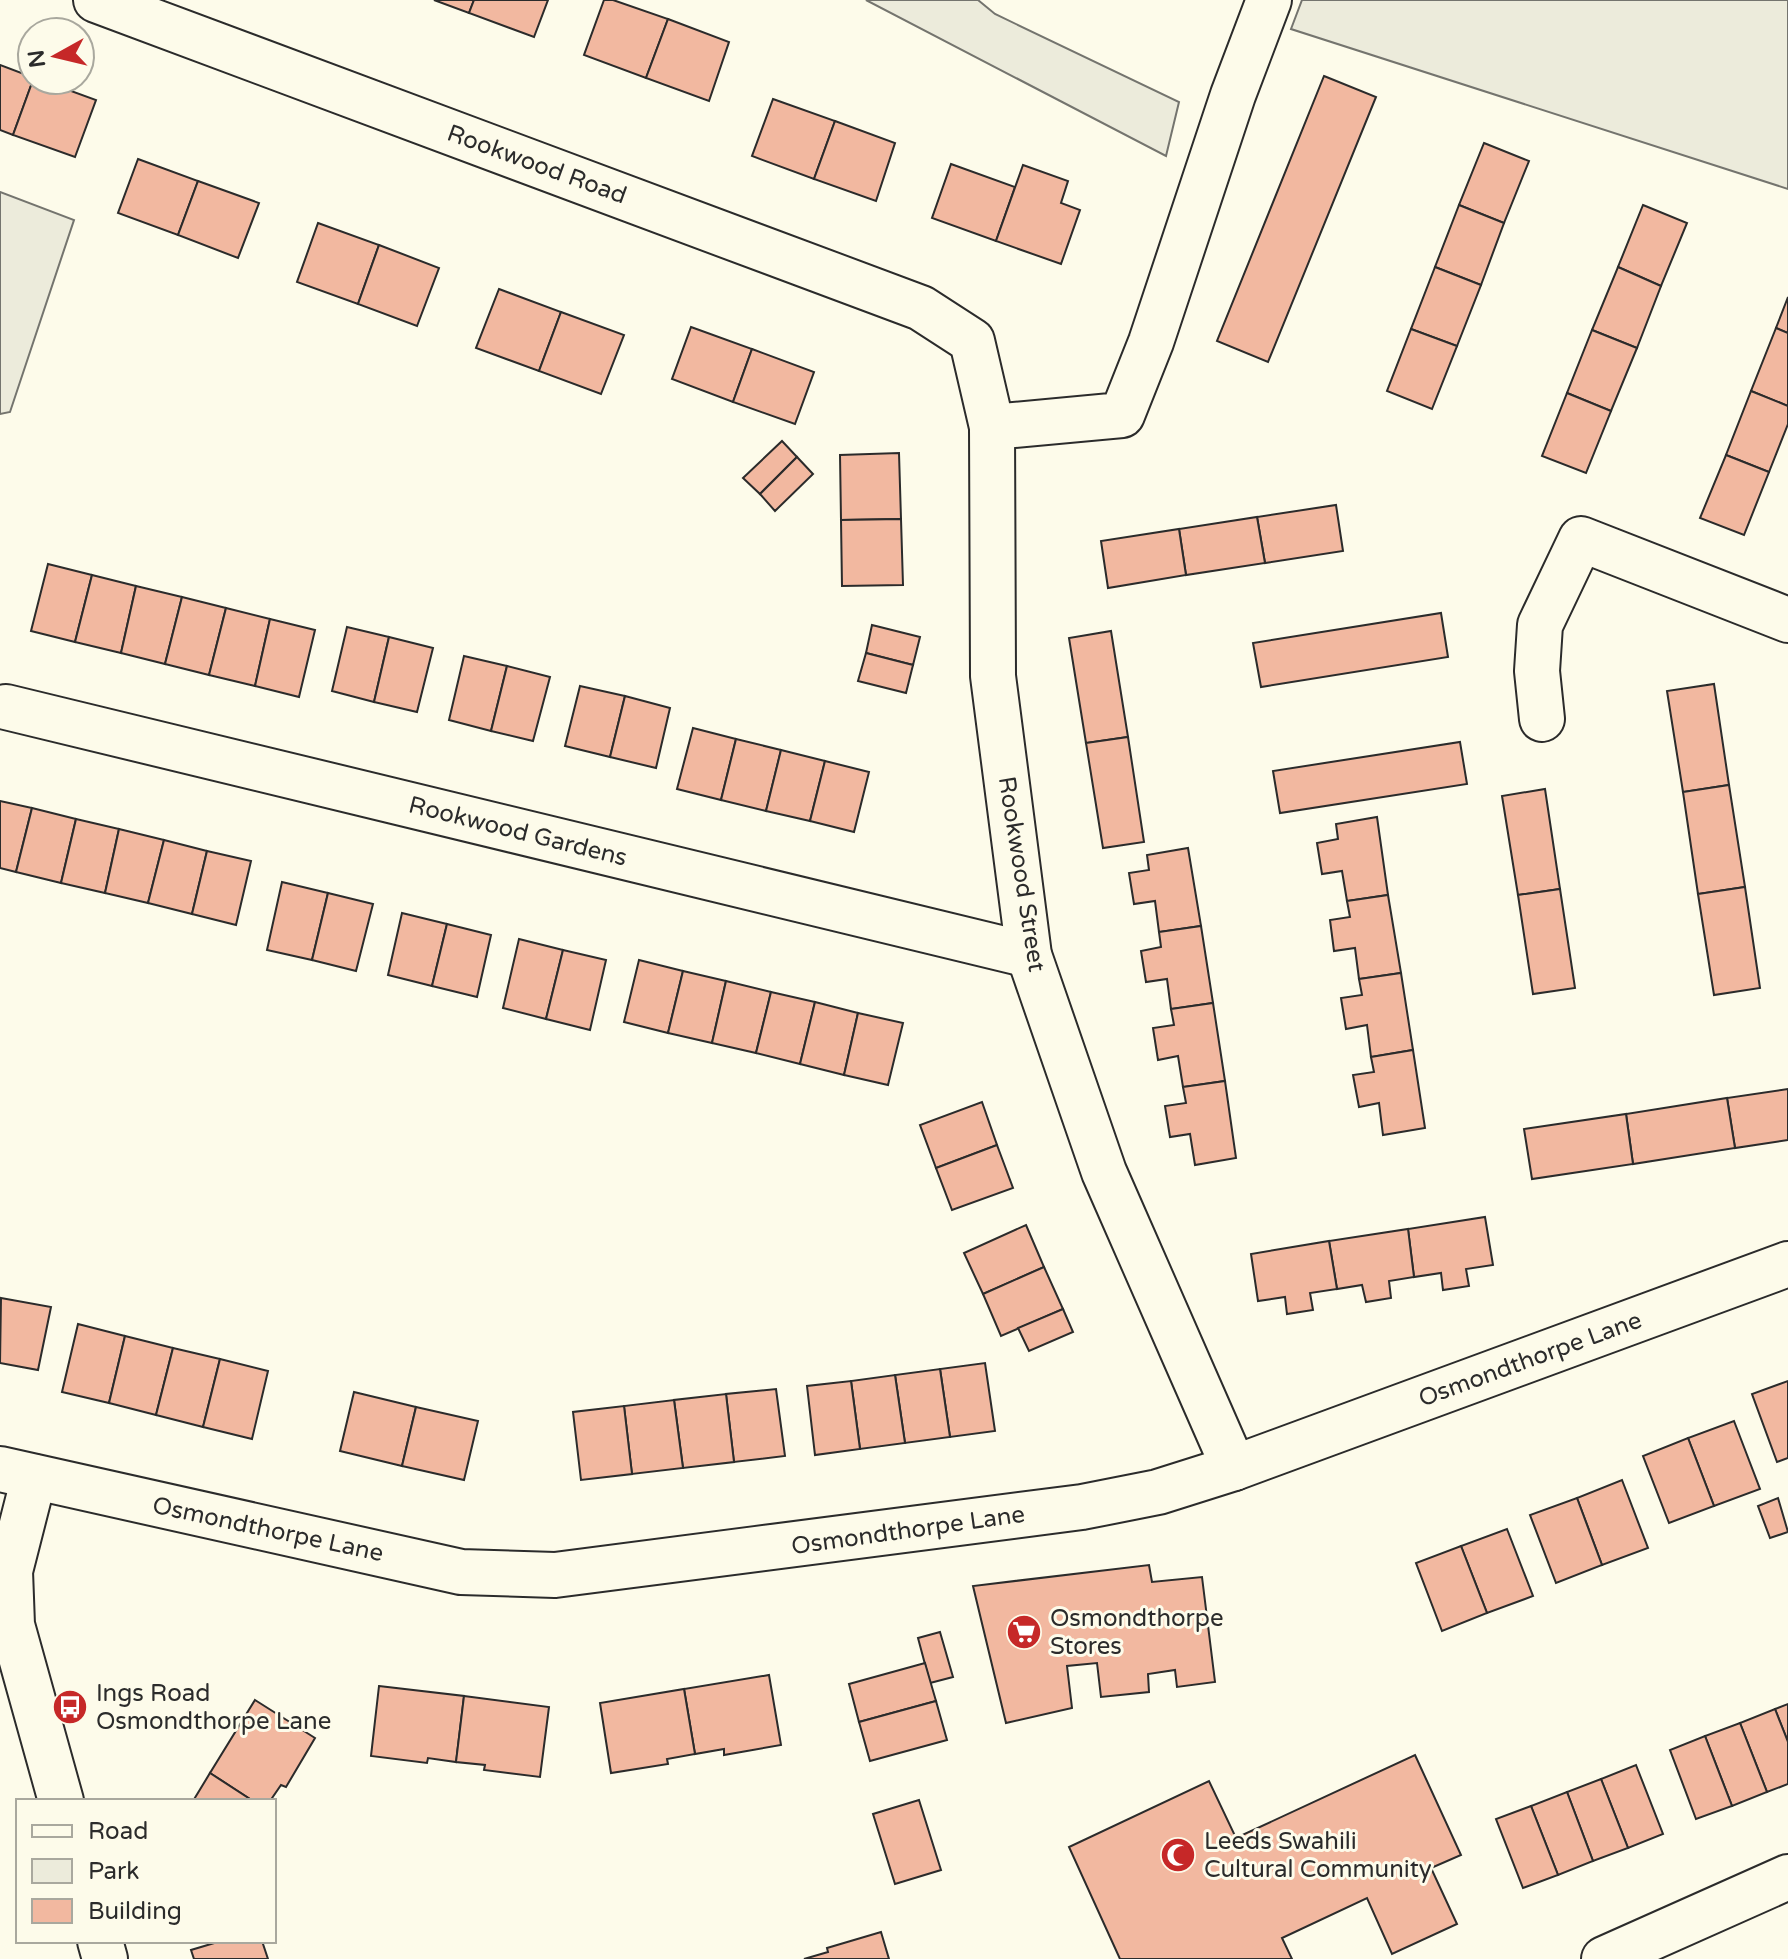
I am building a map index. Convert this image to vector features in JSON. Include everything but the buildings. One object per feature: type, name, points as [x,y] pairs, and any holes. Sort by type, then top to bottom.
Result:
[{"type":"street","name":"Rookwood Road","points":[[96,0],[921,308],[972,341]]},
{"type":"street","points":[[992,427],[1122,415],[1151,342],[1233,95],[1269,0]]},
{"type":"street","name":"Rookwood Street","points":[[972,341],[992,427],[993,676],[1029,955],[1104,1172],[1234,1468]]},
{"type":"street","points":[[1542,719],[1537,671],[1540,625],[1581,539],[1788,620]]},
{"type":"street","name":"Rookwood Gardens","points":[[6,707],[1029,955]]},
{"type":"street","name":"Osmondthorpe Lane","points":[[17,1473],[461,1572],[555,1575],[1082,1507],[1158,1492],[1234,1468],[1788,1264]]},
{"type":"street","points":[[17,1473],[10,1571],[12,1625],[60,1799]]},
{"type":"street","points":[[1604,1959],[1788,1877]]},
{"type":"green space","points":[[866,0],[978,0],[995,14],[1179,102],[1166,156]]},
{"type":"green space","points":[[1302,0],[1788,0],[1788,189],[1291,29]]},
{"type":"green space","points":[[0,192],[74,220],[10,412],[0,414]]},
{"type":"place","name":"Osmondthorpe Stores","points":[[1024,1632]]},
{"type":"place","name":"Ings Road Osmondthorpe Lane","points":[[70,1707]]},
{"type":"place","name":"Leeds Swahili Cultural Community","points":[[1178,1855]]}]
